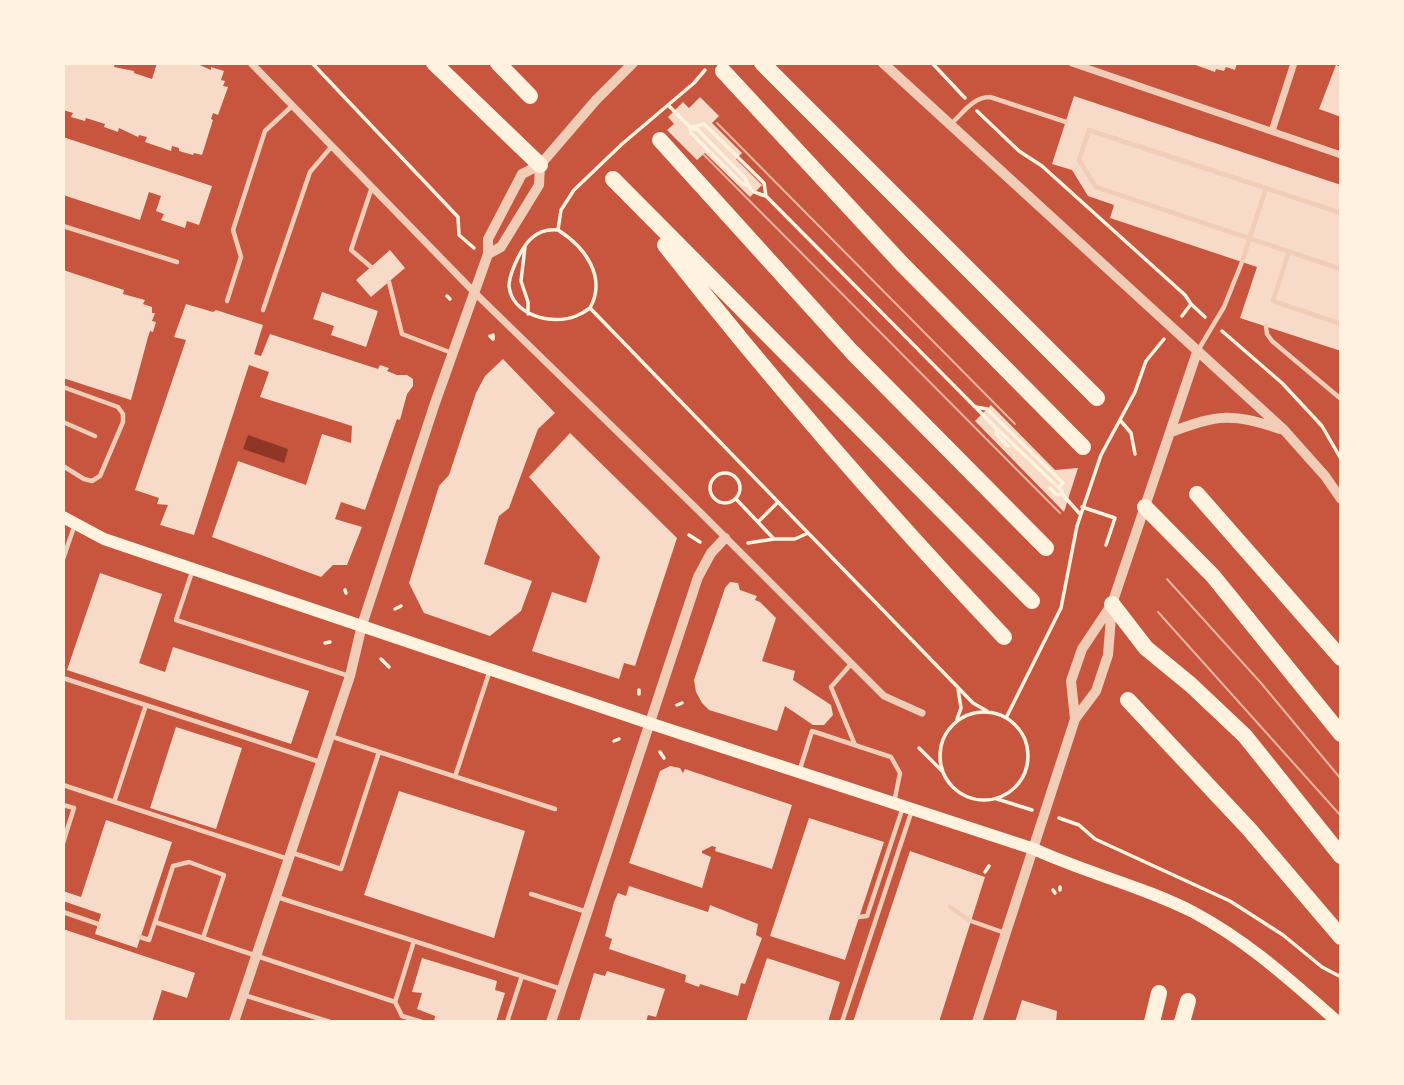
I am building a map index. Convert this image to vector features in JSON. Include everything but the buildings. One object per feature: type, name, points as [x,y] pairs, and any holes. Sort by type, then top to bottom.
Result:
[{"type":"highway","points":[[434,63],[540,165]]},
{"type":"highway","points":[[498,63],[530,96]]},
{"type":"highway","points":[[762,63],[1097,398]]},
{"type":"highway","points":[[717,67],[902,264],[1083,447]]},
{"type":"highway","points":[[660,140],[852,352],[1046,548]]},
{"type":"highway","points":[[1004,637],[929,557],[741,342],[617,183],[1032,601]]},
{"type":"highway","points":[[1197,494],[1341,658]]},
{"type":"highway","points":[[1145,507],[1213,576],[1341,734]]},
{"type":"highway","points":[[1112,604],[1146,648],[1191,685],[1245,736],[1341,856]]},
{"type":"highway","points":[[1128,700],[1249,829],[1341,937]]},
{"type":"highway","points":[[1152,1022],[1159,993]]},
{"type":"highway","points":[[1182,1022],[1188,1002]]},
{"type":"main road","points":[[63,517],[104,539],[649,723],[1034,849],[1067,865],[1141,889],[1192,912],[1235,937],[1275,967],[1338,1022]]},
{"type":"street","points":[[251,63],[474,292],[884,696],[922,713]]},
{"type":"street","points":[[234,1022],[350,676],[362,625],[452,353],[488,254],[488,239],[522,174],[540,165],[596,100],[633,63]]},
{"type":"street","points":[[883,63],[1284,430],[1325,475],[1341,499]]},
{"type":"street","points":[[1072,63],[1341,155]]},
{"type":"street","points":[[1272,131],[1294,63]]},
{"type":"street","points":[[488,254],[501,247],[539,185],[540,165]]},
{"type":"street","points":[[976,1022],[1075,719],[1096,691],[1108,655],[1112,604],[1197,352]]},
{"type":"street","points":[[1171,432],[1197,422],[1230,416],[1284,430]]},
{"type":"street","points":[[551,1022],[698,577],[711,553],[725,538]]},
{"type":"street","points":[[1075,719],[1071,681],[1082,649],[1112,604]]},
{"type":"lane","points":[[951,125],[975,100],[982,97],[990,97],[1066,122]]},
{"type":"lane","points":[[228,301],[241,257],[233,230],[265,131],[292,106]]},
{"type":"lane","points":[[1341,213],[1089,130],[1079,160],[1096,187],[1341,269]]},
{"type":"lane","points":[[262,310],[310,172],[333,146]]},
{"type":"lane","points":[[371,267],[351,250],[372,187]]},
{"type":"lane","points":[[1197,352],[1224,307],[1266,188]]},
{"type":"lane","points":[[63,226],[177,262]]},
{"type":"lane","points":[[1289,251],[1273,301],[1341,324]]},
{"type":"lane","points":[[389,282],[402,334],[452,353]]},
{"type":"lane","points":[[1266,326],[1272,341],[1341,399]]},
{"type":"lane","points":[[63,387],[118,407],[123,414],[123,422],[100,476],[92,481],[84,480],[63,466]]},
{"type":"lane","points":[[63,422],[94,436]]},
{"type":"lane","points":[[63,559],[75,525]]},
{"type":"lane","points":[[193,569],[176,620],[350,676]]},
{"type":"lane","points":[[851,664],[831,688],[855,746]]},
{"type":"lane","points":[[455,777],[491,669]]},
{"type":"lane","points":[[63,678],[321,762]]},
{"type":"lane","points":[[114,802],[146,705]]},
{"type":"lane","points":[[799,772],[812,731],[891,757],[900,773],[903,806],[842,1022]]},
{"type":"lane","points":[[330,736],[555,809]]},
{"type":"lane","points":[[63,785],[290,856],[341,869],[379,752]]},
{"type":"lane","points":[[63,804],[74,808],[63,843]]},
{"type":"lane","points":[[859,917],[867,916],[903,806]]},
{"type":"lane","points":[[140,937],[149,940],[173,866],[189,862],[224,874],[203,938]]},
{"type":"lane","points":[[531,894],[587,913]]},
{"type":"lane","points":[[276,897],[562,989]]},
{"type":"lane","points":[[950,907],[971,921],[1006,933]]},
{"type":"lane","points":[[63,912],[98,924]]},
{"type":"lane","points":[[155,922],[395,1002]]},
{"type":"lane","points":[[415,941],[395,1002],[402,1016],[422,1022]]},
{"type":"lane","points":[[507,1022],[522,976]]},
{"type":"lane","points":[[243,994],[330,1022]]},
{"type":"path","points":[[312,63],[458,216],[460,236],[453,236]]},
{"type":"path","points":[[932,63],[964,98]]},
{"type":"path","points":[[558,230],[561,211],[574,190],[622,144],[717,67]]},
{"type":"path","points":[[669,106],[690,127],[691,133],[741,183],[754,193],[766,196],[1059,488],[1080,513]]},
{"type":"path","points":[[978,112],[1019,151],[1042,166],[1104,221],[1185,295],[1190,306],[1196,309]]},
{"type":"path","points":[[690,127],[704,124],[764,183],[766,196]]},
{"type":"path","points":[[558,230],[581,247],[596,275],[596,298],[590,308],[575,317],[544,319],[528,314],[518,305],[511,293],[510,278],[525,245],[539,232],[558,230]]},
{"type":"path","points":[[525,245],[521,281],[528,302],[528,314]]},
{"type":"path","points":[[505,273],[510,278]]},
{"type":"path","points":[[507,298],[511,293]]},
{"type":"path","points":[[590,308],[973,703],[1006,718],[1021,730],[1026,741],[1028,765],[1017,786],[997,799]]},
{"type":"path","points":[[1226,335],[1265,366],[1322,426],[1341,458]]},
{"type":"path","points":[[1006,718],[1061,608],[1080,513],[1101,455],[1135,392],[1146,361],[1156,348]]},
{"type":"path","points":[[976,407],[987,409],[1063,483],[1059,488]]},
{"type":"path","points":[[1120,420],[1131,433],[1135,454]]},
{"type":"path","points":[[995,427],[997,435],[1008,446]]},
{"type":"path","points":[[713,498],[710,483],[717,475],[727,473],[736,477],[740,485],[736,499]]},
{"type":"path","points":[[1050,488],[1056,494],[1063,495]]},
{"type":"path","points":[[713,498],[727,503],[736,499]]},
{"type":"path","points":[[708,503],[713,498]]},
{"type":"path","points":[[736,499],[774,539]]},
{"type":"path","points":[[759,521],[778,502]]},
{"type":"path","points":[[1083,507],[1115,518],[1106,545]]},
{"type":"path","points":[[753,541],[795,539],[808,533]]},
{"type":"path","points":[[689,535],[701,542]]},
{"type":"path","points":[[395,608],[401,606]]},
{"type":"path","points":[[381,659],[389,667]]},
{"type":"path","points":[[956,721],[961,708],[958,688]]},
{"type":"path","points":[[987,711],[976,712],[956,721],[948,729],[940,750],[943,771],[948,781],[964,795],[986,800],[997,799],[1009,804]]},
{"type":"path","points":[[919,748],[943,771]]},
{"type":"path","points":[[660,752],[664,758]]},
{"type":"path","points":[[1073,823],[1096,839],[1230,901],[1283,935],[1322,967],[1341,977]]},
{"type":"path","points":[[1077,831],[1079,825]]},
{"type":"shaded area","points":[[248,435],[288,449],[284,463],[243,449]]},
{"type":"tram line","points":[[717,123],[1015,424]]},
{"type":"tram line","points":[[704,155],[1060,513]]},
{"type":"tram line","points":[[1167,579],[1261,683],[1341,779]]},
{"type":"tram line","points":[[1158,612],[1341,816]]}]
